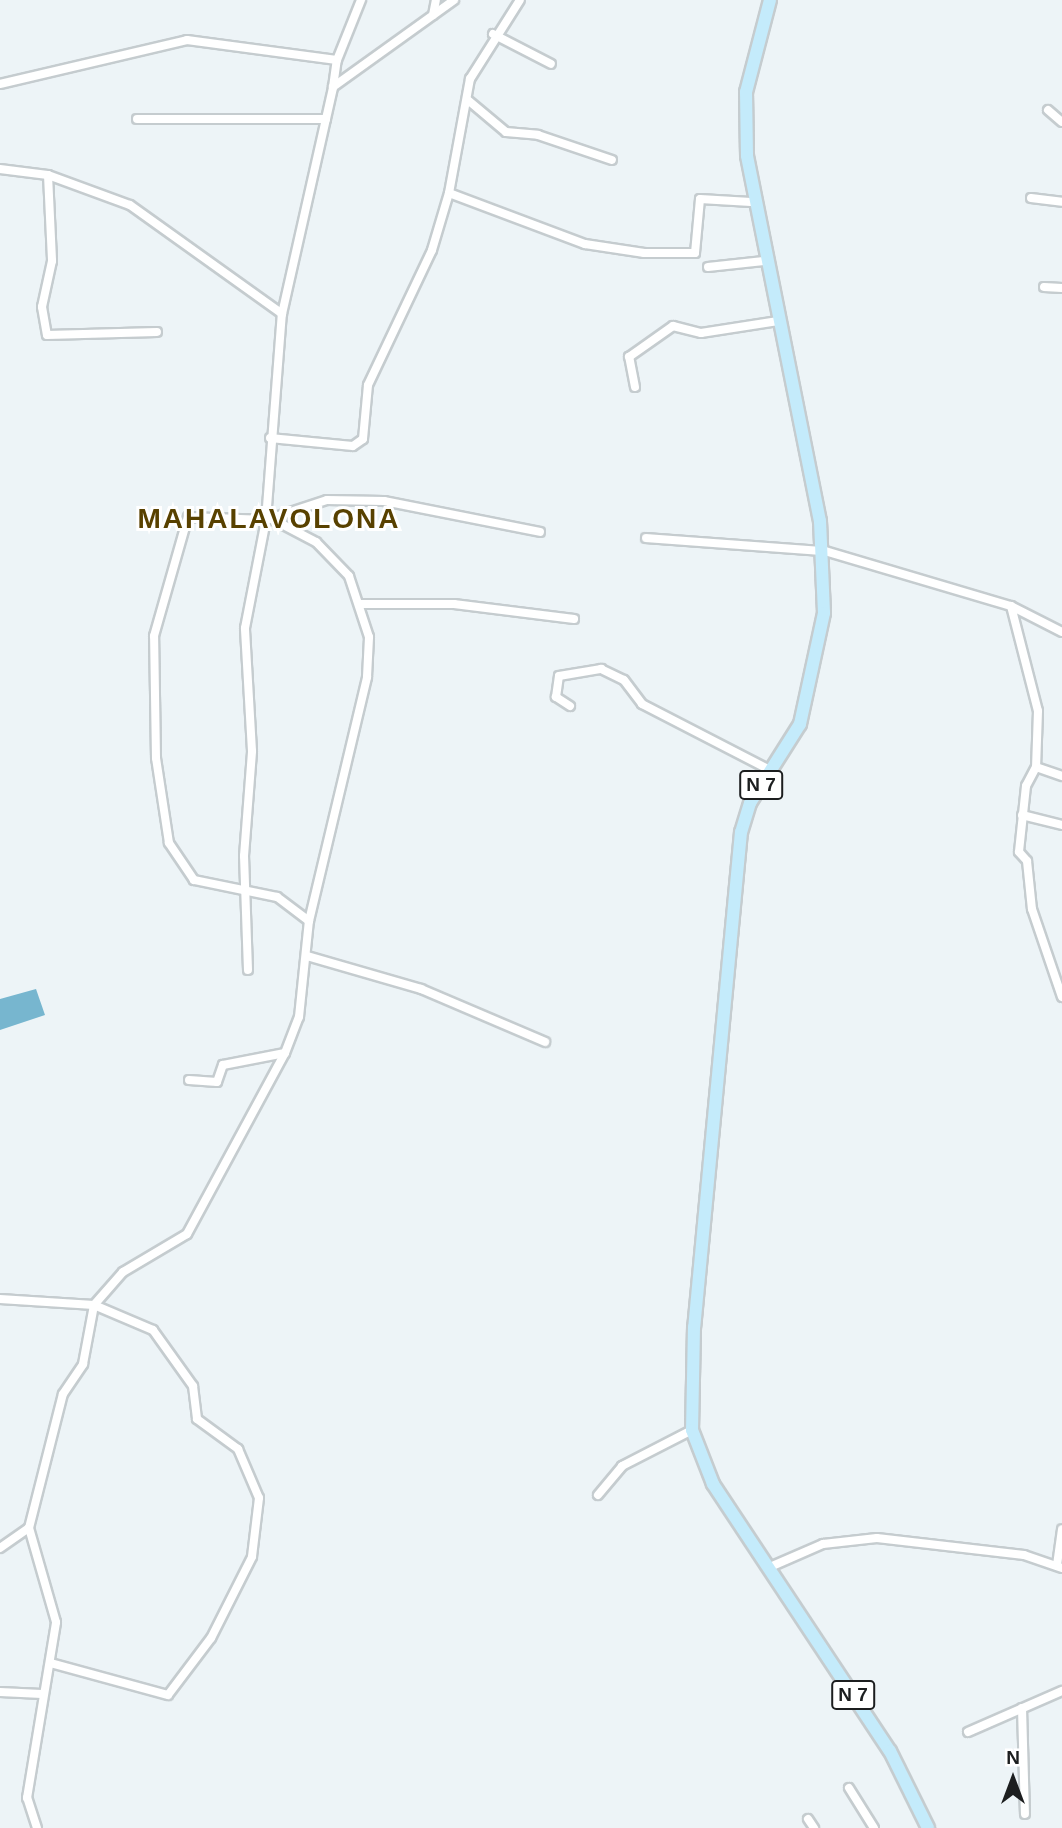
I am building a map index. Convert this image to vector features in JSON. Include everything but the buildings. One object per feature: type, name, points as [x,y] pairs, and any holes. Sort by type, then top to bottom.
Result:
[{"type":"main road","name":"N 7","points":[[770,0],[746,92],[751,202],[825,551],[822,638],[812,687],[800,724],[770,770],[741,832],[694,1327],[692,1430],[713,1484],[890,1751],[928,1828]]},
{"type":"street","points":[[248,970],[245,628],[269,520],[270,439],[282,314],[337,60],[361,0]]},
{"type":"street","points":[[433,15],[436,0]]},
{"type":"street","points":[[333,87],[454,0]]},
{"type":"street","points":[[270,439],[353,446],[363,439],[368,385],[432,250],[449,193],[469,101],[470,79],[494,34],[520,0]]},
{"type":"street","points":[[494,34],[551,64]]},
{"type":"street","points":[[0,84],[187,40],[337,60]]},
{"type":"street","points":[[469,101],[506,132],[538,135],[612,160]]},
{"type":"street","points":[[1048,110],[1062,122]]},
{"type":"street","points":[[137,119],[326,119]]},
{"type":"street","points":[[0,169],[47,175],[130,205],[282,314]]},
{"type":"street","points":[[47,175],[52,261],[42,307],[47,335],[156,332]]},
{"type":"street","points":[[449,193],[585,244],[644,253],[695,253],[700,199],[751,202]]},
{"type":"street","points":[[1031,198],[1062,202]]},
{"type":"street","points":[[708,267],[764,261]]},
{"type":"street","points":[[1044,287],[1062,288]]},
{"type":"street","points":[[635,387],[629,357],[673,326],[701,332],[778,321]]},
{"type":"street","points":[[310,921],[289,902],[249,896],[194,880],[173,857],[156,758],[154,636],[188,517],[269,520],[327,500],[384,501],[540,532]]},
{"type":"street","points":[[37,1828],[27,1798],[42,1694],[56,1622],[29,1528],[63,1394],[83,1363],[94,1306],[123,1272],[187,1234],[209,1204],[285,1053],[299,1017],[310,921],[367,677],[369,637],[361,604],[335,558],[269,520]]},
{"type":"street","points":[[646,538],[825,551],[1012,606],[1062,632]]},
{"type":"street","points":[[361,604],[454,604],[573,619]]},
{"type":"street","points":[[1012,606],[1038,711],[1036,767],[1022,814],[1019,852],[1027,861],[1032,909],[1062,997]]},
{"type":"street","points":[[570,706],[556,697],[559,676],[601,669],[624,680],[642,704],[770,770]]},
{"type":"street","points":[[1036,767],[1062,776]]},
{"type":"street","points":[[1022,814],[1062,825]]},
{"type":"street","points":[[307,956],[421,989],[545,1042]]},
{"type":"street","points":[[189,1080],[215,1082],[223,1065],[285,1053]]},
{"type":"street","points":[[0,1299],[94,1306],[153,1330],[193,1385],[197,1419],[238,1449],[259,1498],[252,1557],[211,1638],[168,1695],[50,1663]]},
{"type":"street","points":[[598,1495],[622,1466],[692,1430]]},
{"type":"street","points":[[0,1548],[29,1528]]},
{"type":"street","points":[[770,1567],[823,1544],[877,1538],[1024,1555],[1059,1567],[1062,1530]]},
{"type":"street","points":[[968,1732],[1062,1691]]},
{"type":"street","points":[[0,1692],[42,1694]]},
{"type":"street","points":[[1022,1708],[1025,1814]]},
{"type":"street","points":[[849,1788],[874,1828]]},
{"type":"street","points":[[808,1819],[814,1828]]},
{"type":"water","points":[[36,989],[45,1015],[0,1030],[0,999]]},
{"type":"district","name":"MAHALAVOLONA","points":[[269,519]]}]
